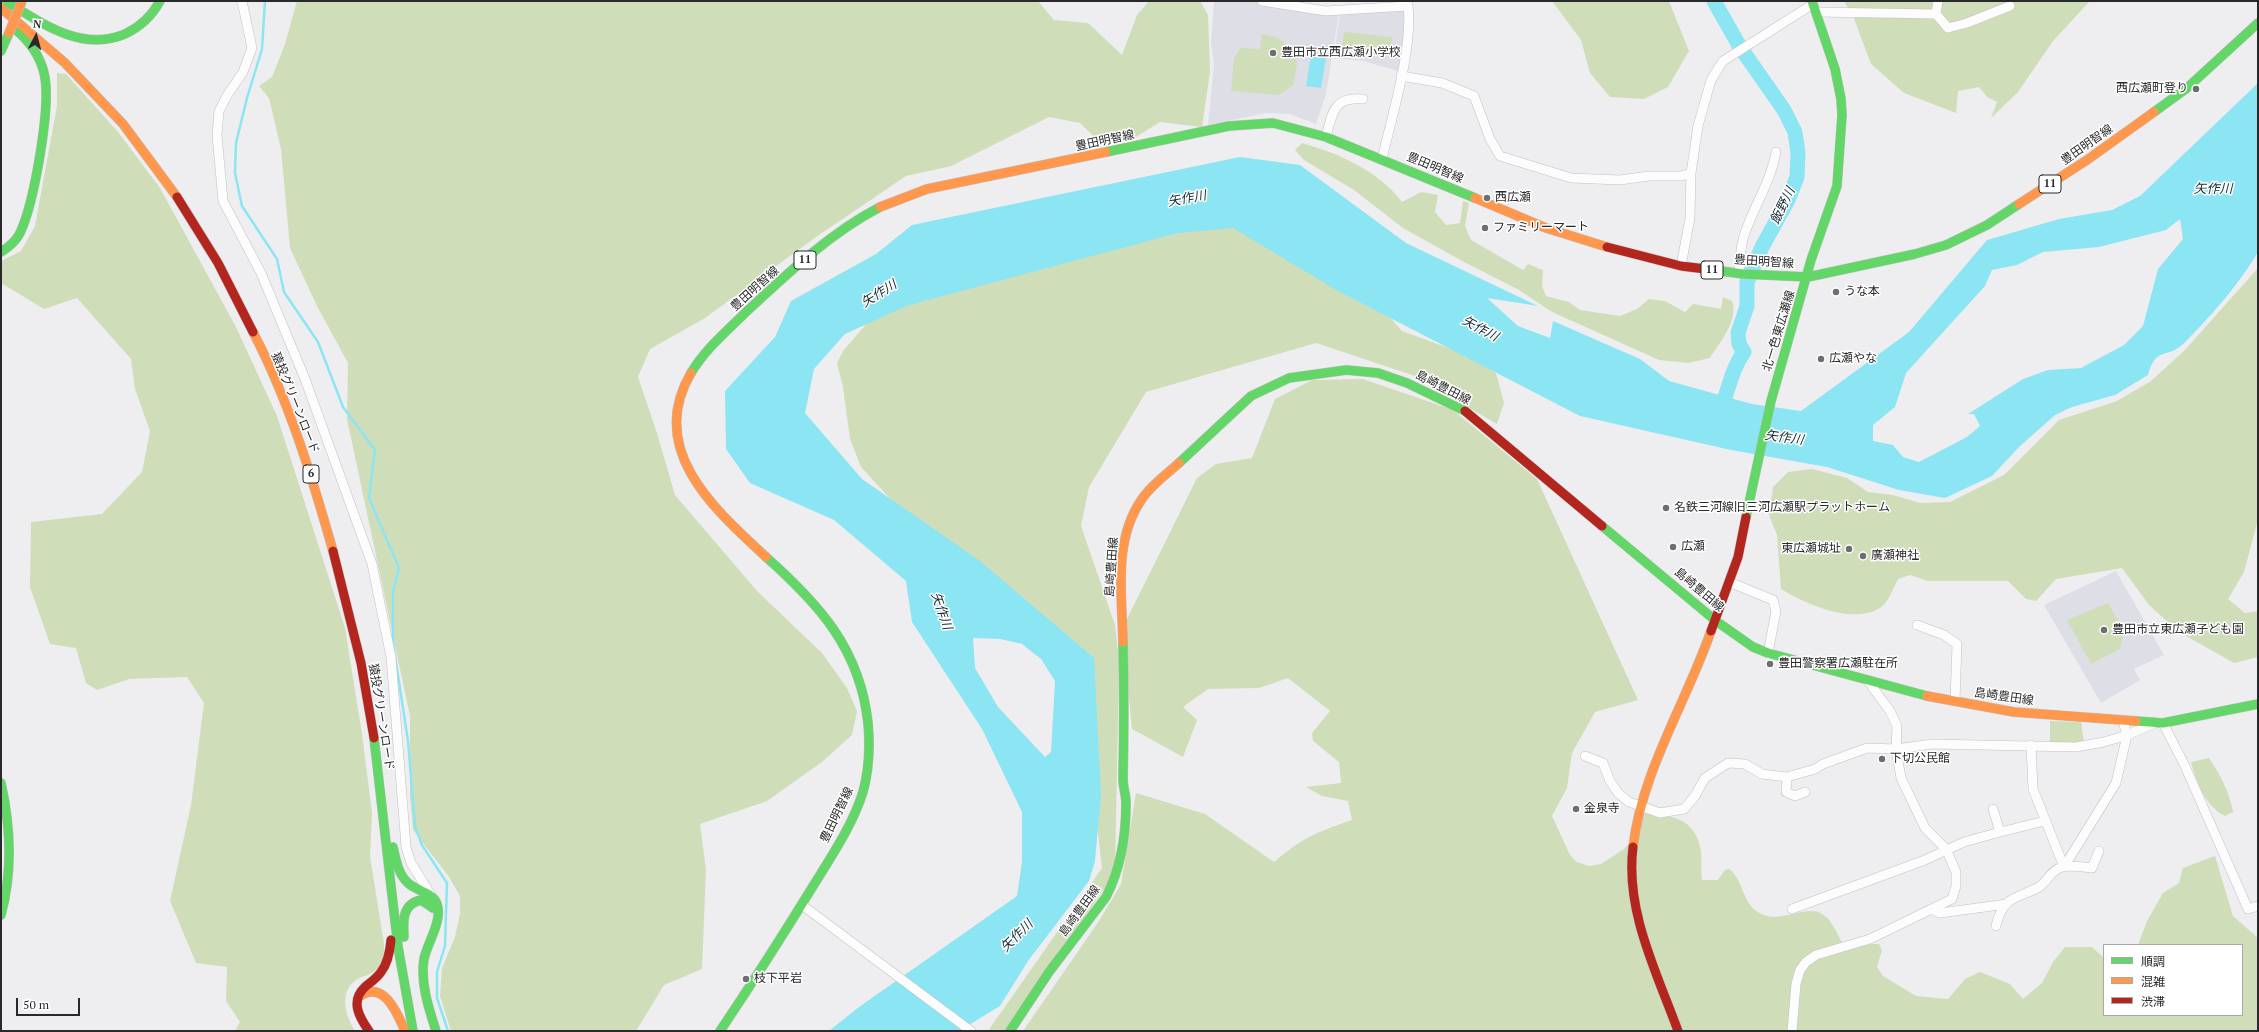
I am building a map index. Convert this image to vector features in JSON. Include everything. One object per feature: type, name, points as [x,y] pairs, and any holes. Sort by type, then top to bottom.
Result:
[{"type":"main road","points":[[6,1],[49,27],[70,37],[87,41],[108,39],[126,34],[143,24],[156,10],[160,1]]},
{"type":"main road","points":[[1,50],[22,1]]},
{"type":"main road","name":"北一色東広瀬線","points":[[1678,1031],[1637,918],[1631,862],[1635,828],[1647,786],[1716,621],[1730,582],[1744,537],[1777,379],[1812,260],[1837,186],[1842,115],[1835,69],[1814,6]]},
{"type":"main road","name":"猿投グリーンロード","points":[[1,8],[65,61],[118,117],[171,188],[216,262],[271,373],[302,450],[328,532],[366,689],[382,804],[393,923],[414,1031]]},
{"type":"main road","points":[[1,19],[21,33],[36,52],[45,74],[47,104],[29,211],[20,233],[10,246],[1,252]]},
{"type":"main road","name":"豊田明智線","points":[[720,1031],[802,905],[847,827],[863,790],[869,743],[868,717],[862,689],[845,646],[831,624],[817,607],[698,487],[681,451],[677,426],[680,400],[688,378],[730,327],[844,228],[890,200],[927,189],[1000,175],[1229,126],[1273,123],[1326,137],[1546,228],[1609,248],[1681,266],[1741,273],[1808,277],[1915,254],[1946,244],[1987,225],[2087,160],[2187,88],[2258,24]]},
{"type":"main road","name":"島崎豊田線","points":[[1010,1031],[1049,972],[1106,897],[1113,884],[1122,854],[1126,802],[1124,781],[1125,726],[1121,570],[1124,538],[1130,520],[1142,498],[1250,396],[1289,378],[1346,370],[1386,375],[1462,408],[1716,621],[1753,647],[1768,653],[1914,694],[2014,712],[2160,723],[2258,704]]},
{"type":"main road","points":[[366,689],[381,750],[394,854],[401,875],[413,888],[434,898],[438,909],[426,949],[424,976],[428,1003],[436,1031]]},
{"type":"main road","points":[[1,783],[8,808],[10,842],[8,892],[1,915]]},
{"type":"main road","points":[[414,1031],[404,936],[403,917],[407,906],[421,900],[430,904],[435,913],[434,926]]},
{"type":"main road","points":[[368,1031],[357,1014],[356,1001],[361,990],[379,975],[387,963],[393,923]]},
{"type":"main road","points":[[356,1001],[366,991],[382,994],[393,1007],[405,1031]]},
{"type":"street","points":[[242,1],[252,48],[243,72],[228,94],[220,112],[217,135],[224,201],[261,273],[305,379],[372,564],[391,657],[406,846],[413,868],[434,898]]},
{"type":"street","points":[[1262,1],[1326,11],[1408,6],[1410,19],[1401,76],[1382,159]]},
{"type":"street","points":[[1936,14],[1938,1]]},
{"type":"street","points":[[1681,266],[1690,218],[1691,172],[1698,126],[1711,80],[1723,61],[1754,40],[1814,6],[1936,14],[1948,28],[1967,23],[2010,6]]},
{"type":"street","points":[[1401,76],[1442,83],[1474,96],[1490,139],[1500,156],[1571,178],[1620,180],[1649,176],[1681,176],[1691,172]]},
{"type":"street","points":[[1326,137],[1331,115],[1337,104],[1345,100],[1363,99]]},
{"type":"street","points":[[1741,273],[1744,234],[1760,200],[1774,162],[1776,152]]},
{"type":"street","points":[[1730,582],[1773,600],[1776,610],[1768,653]]},
{"type":"street","points":[[1917,625],[1944,635],[1957,644],[1955,701]]},
{"type":"street","points":[[1792,1031],[1796,984],[1800,970],[1806,962],[1816,955],[1870,940],[1933,910],[1952,900],[1956,886],[1956,872],[1946,849],[1925,828],[1902,778],[1896,749],[1897,726],[1894,718],[1868,681]]},
{"type":"street","points":[[2064,867],[2116,783],[2127,735],[2123,721]]},
{"type":"street","points":[[1585,756],[1603,763],[1618,793],[1629,802],[1642,805],[1660,813],[1684,809],[1695,796],[1705,778],[1728,763],[1745,764],[1762,774],[1788,777],[1815,770],[1823,764],[1867,748],[1896,749],[1932,744],[2076,747],[2104,742],[2160,723],[2185,766],[2248,909],[2258,906]]},
{"type":"street","points":[[2031,745],[2033,789],[2064,867]]},
{"type":"street","points":[[1788,777],[1786,792],[1795,796],[1805,792]]},
{"type":"street","points":[[1993,809],[2000,832]]},
{"type":"street","points":[[1792,909],[1926,860],[1946,849],[1964,842],[2045,821]]},
{"type":"street","points":[[1996,926],[1998,916],[2006,904],[2016,896],[2039,887],[2053,870],[2064,867],[2092,868],[2099,851]]},
{"type":"street","points":[[1933,910],[1940,913],[2006,904]]},
{"type":"street","points":[[802,905],[971,1031]]},
{"type":"shaded area","name":"豊田市立西広瀬小学校","points":[[1214,1],[1249,1],[1339,13],[1326,94],[1316,124],[1290,114],[1266,113],[1208,125],[1214,64],[1211,43]]},
{"type":"shaded area","points":[[1404,8],[1407,19],[1398,71],[1363,61],[1333,58],[1340,14]]},
{"type":"shaded area","name":"豊田市立東広瀬子ども園","points":[[2116,571],[2164,655],[2134,669],[2140,680],[2101,703],[2044,605]]},
{"type":"green space","points":[[297,1],[1038,1],[1054,20],[1088,23],[1122,55],[1137,15],[1149,1],[1200,1],[1208,15],[1210,72],[1202,127],[1160,122],[1136,137],[1099,142],[1080,123],[1049,117],[951,166],[906,176],[816,237],[705,318],[650,349],[638,377],[657,433],[675,495],[757,591],[822,653],[847,688],[857,711],[852,735],[822,762],[767,801],[700,824],[706,870],[702,969],[664,985],[636,1031],[451,1031],[440,996],[442,968],[455,937],[460,914],[460,896],[449,877],[413,830],[410,795],[410,716],[347,419],[348,363],[317,306],[290,248],[281,149],[269,98],[259,86],[272,77],[285,44]]},
{"type":"green space","points":[[1552,1],[1669,1],[1689,51],[1668,87],[1644,99],[1610,97],[1590,73],[1581,40]]},
{"type":"green space","points":[[1844,1],[2090,1],[2053,41],[2018,92],[1991,118],[1997,102],[1987,97],[1979,87],[1958,91],[1956,113],[1904,93],[1871,64],[1853,16]]},
{"type":"green space","points":[[1344,32],[1392,37],[1391,52],[1385,53],[1342,48]]},
{"type":"green space","points":[[1262,34],[1275,37],[1293,47],[1297,64],[1293,85],[1279,95],[1231,91],[1234,59],[1240,48],[1260,49]]},
{"type":"green space","points":[[57,73],[66,74],[118,132],[160,188],[236,327],[277,416],[345,628],[362,734],[372,813],[370,856],[384,944],[383,958],[379,967],[372,973],[356,980],[350,985],[347,991],[345,1005],[349,1019],[355,1031],[235,1031],[240,1022],[226,1001],[227,967],[196,963],[170,901],[191,805],[204,703],[187,677],[129,679],[97,690],[86,683],[76,648],[50,644],[30,587],[31,522],[102,514],[142,472],[150,431],[135,389],[131,359],[77,298],[44,309],[1,283],[1,261],[21,251],[35,226],[57,106]]},
{"type":"green space","points":[[1302,143],[1330,152],[1370,172],[1393,191],[1402,202],[1421,192],[1438,195],[1435,212],[1446,225],[1460,223],[1463,201],[1469,203],[1465,226],[1471,240],[1523,270],[1528,264],[1543,270],[1542,286],[1546,296],[1569,302],[1580,310],[1620,316],[1637,309],[1649,299],[1665,301],[1685,312],[1693,304],[1721,309],[1723,297],[1732,301],[1733,316],[1731,323],[1710,358],[1688,363],[1659,360],[1552,312],[1519,290],[1464,262],[1403,228],[1354,190],[1304,160],[1295,150]]},
{"type":"green space","points":[[1248,220],[1375,300],[1402,331],[1462,353],[1496,373],[1504,403],[1497,424],[1412,375],[1316,343],[1146,392],[1089,487],[1081,526],[1115,625],[1119,661],[1115,873],[1005,1031],[988,1031],[1102,868],[1092,782],[1092,670],[906,516],[861,467],[850,439],[843,387],[837,363],[843,351],[875,314],[1143,235]]},
{"type":"green space","points":[[2258,268],[2258,520],[2244,572],[2228,599],[2245,613],[2258,611],[2258,657],[2234,663],[2179,632],[2149,605],[2122,568],[2056,579],[2036,601],[2026,599],[2008,581],[1928,581],[1910,575],[1898,579],[1883,606],[1869,613],[1857,614],[1843,613],[1816,606],[1781,589],[1777,535],[1769,515],[1773,487],[1788,472],[1812,469],[1847,478],[1868,492],[1893,495],[1920,503],[1950,502],[2004,475],[2059,420],[2117,401],[2151,381],[2185,350]]},
{"type":"green space","points":[[1363,379],[1453,410],[1537,479],[1638,700],[1595,712],[1572,753],[1567,788],[1552,816],[1570,855],[1577,862],[1589,866],[1601,864],[1624,849],[1637,835],[1645,812],[1672,817],[1687,824],[1697,837],[1701,851],[1702,880],[1718,880],[1725,870],[1729,869],[1737,878],[1747,900],[1755,910],[1764,915],[1773,917],[1810,911],[1818,912],[1825,916],[1830,922],[1843,944],[1879,944],[1882,950],[1877,967],[1883,976],[1916,996],[1948,999],[1965,979],[1980,972],[2010,984],[2023,999],[2042,983],[2053,962],[2065,947],[2092,947],[2103,957],[2103,1016],[2243,1016],[2243,944],[2138,944],[2147,921],[2163,893],[2179,883],[2183,868],[2215,856],[2233,916],[2258,938],[2258,1031],[1023,1031],[1099,921],[1121,884],[1136,793],[1205,814],[1274,862],[1310,836],[1352,820],[1348,801],[1322,796],[1306,787],[1341,783],[1339,762],[1313,741],[1312,733],[1330,711],[1288,678],[1259,688],[1208,689],[1183,707],[1197,720],[1183,757],[1132,729],[1126,668],[1127,619],[1197,478],[1216,464],[1252,458],[1275,399],[1312,380]]},
{"type":"green space","points":[[2108,603],[2124,631],[2120,649],[2091,664],[2067,620]]},
{"type":"green space","points":[[2050,721],[2081,722],[2084,743],[2050,742]]},
{"type":"green space","points":[[2209,758],[2224,784],[2231,804],[2233,812],[2225,816],[2218,812],[2207,800],[2199,786],[2191,762]]},
{"type":"water","points":[[1311,55],[1326,58],[1321,88],[1306,86]]},
{"type":"water","name":"矢作川","points":[[2258,83],[2258,252],[2233,288],[2213,313],[2182,345],[2171,352],[2158,356],[2154,360],[2148,375],[2115,395],[2072,407],[2055,415],[2019,447],[1992,476],[1945,498],[1899,490],[1827,467],[1731,450],[1580,416],[1338,291],[1233,228],[1178,233],[909,305],[845,334],[814,369],[805,413],[862,479],[980,561],[1094,658],[1101,794],[1095,861],[1089,881],[1028,961],[1000,1006],[959,1031],[829,1031],[859,1007],[1017,896],[1022,862],[1022,812],[982,729],[912,622],[906,581],[834,520],[750,483],[726,449],[725,391],[775,337],[791,301],[876,254],[912,225],[1240,157],[1300,165],[1406,243],[1538,306],[1487,298],[1518,326],[1550,338],[1553,321],[1640,359],[1669,381],[1752,404],[1801,411],[1909,332],[1987,240],[2059,219],[2112,210],[2140,196]],"holes":[[[2180,219],[2183,239],[2158,269],[2143,326],[2124,345],[2081,368],[2048,370],[2023,379],[1968,414],[1974,414],[1980,426],[1967,437],[1919,462],[1903,457],[1893,445],[1873,441],[1873,425],[1895,407],[1906,373],[1985,286],[1992,270],[2017,265],[2043,252],[2099,247],[2166,230]],[[973,638],[1000,639],[1022,644],[1041,659],[1055,681],[1051,752],[1045,757],[998,707],[975,668]]]},
{"type":"waterway","points":[[265,1],[262,49],[247,98],[236,143],[235,173],[242,206],[277,259],[284,292],[318,342],[343,407],[375,450],[369,498],[399,568],[393,591],[393,643],[408,741],[415,826],[422,845],[447,883],[445,946],[437,972],[437,998],[448,1031]]},
{"type":"waterway","name":"飯野川","points":[[1714,1],[1740,47],[1784,110],[1795,132],[1798,153],[1797,177],[1788,200],[1762,247],[1747,282],[1747,306],[1738,333],[1739,344],[1744,352],[1735,367],[1718,416]]},
{"type":"traffic: fast","points":[[7,2],[49,27],[78,38],[93,40],[109,39],[125,34],[141,24],[160,1]]},
{"type":"traffic: fast","points":[[1746,517],[1771,401],[1811,260],[1837,186],[1842,115],[1841,99],[1835,69],[1812,1]]},
{"type":"traffic: fast","points":[[2154,112],[2187,88],[2258,23]]},
{"type":"traffic: fast","points":[[1,252],[9,246],[20,233],[31,200],[44,129],[46,107],[46,88],[44,73],[40,61],[33,49],[16,30]]},
{"type":"traffic: fast","points":[[1,51],[9,33]]},
{"type":"traffic: fast","points":[[1106,152],[1229,126],[1273,123],[1326,137],[1475,198]]},
{"type":"traffic: fast","points":[[1714,270],[1743,274],[1808,277],[1915,254],[1946,245],[1987,225],[2019,204]]},
{"type":"traffic: fast","points":[[691,373],[703,356],[717,341],[793,269],[844,229],[880,207]]},
{"type":"traffic: fast","points":[[1179,463],[1251,396],[1289,378],[1346,370],[1378,373],[1407,383],[1465,411]]},
{"type":"traffic: fast","points":[[1602,526],[1716,621],[1753,647],[1768,653],[1927,696]]},
{"type":"traffic: fast","points":[[720,1031],[777,944],[840,843],[853,818],[863,792],[868,766],[868,723],[856,672],[846,650],[834,630],[803,592],[766,557]]},
{"type":"traffic: fast","points":[[1010,1031],[1049,972],[1106,897],[1119,863],[1124,839],[1126,803],[1123,779],[1123,642]]},
{"type":"traffic: fast","points":[[2136,721],[2163,723],[2258,704]]},
{"type":"traffic: fast","points":[[374,738],[398,947],[413,1031]]},
{"type":"traffic: fast","points":[[1,783],[9,833],[9,866],[5,899],[1,915]]},
{"type":"traffic: fast","points":[[393,847],[398,866],[408,883],[428,894],[437,904],[438,918],[424,959],[423,968],[424,987],[436,1031]]},
{"type":"traffic: fast","points":[[404,937],[404,919],[410,905],[421,900],[433,908]]},
{"type":"traffic: slow","points":[[9,33],[22,1]]},
{"type":"traffic: slow","points":[[1,8],[65,63],[123,124],[177,197]]},
{"type":"traffic: slow","points":[[2019,204],[2087,160],[2154,112]]},
{"type":"traffic: slow","points":[[880,207],[927,189],[1106,152]]},
{"type":"traffic: slow","points":[[1475,198],[1546,228],[1607,247]]},
{"type":"traffic: slow","points":[[253,332],[289,412],[317,495],[333,551]]},
{"type":"traffic: slow","points":[[691,373],[679,401],[676,427],[681,452],[692,476],[708,498],[726,519],[766,557]]},
{"type":"traffic: slow","points":[[1123,642],[1121,568],[1127,532],[1133,515],[1142,499],[1154,484],[1179,463]]},
{"type":"traffic: slow","points":[[1633,847],[1645,791],[1711,631]]},
{"type":"traffic: slow","points":[[1927,696],[2014,712],[2136,721]]},
{"type":"traffic: slow","points":[[359,997],[375,992],[382,995],[393,1007],[405,1031]]},
{"type":"traffic: jam","points":[[177,197],[218,263],[253,332]]},
{"type":"traffic: jam","points":[[1607,247],[1681,266],[1714,270]]},
{"type":"traffic: jam","points":[[1465,411],[1602,526]]},
{"type":"traffic: jam","points":[[1711,631],[1738,557],[1746,517]]},
{"type":"traffic: jam","points":[[333,551],[361,663],[374,738]]},
{"type":"traffic: jam","points":[[1633,847],[1632,871],[1638,918],[1652,964],[1678,1031]]},
{"type":"traffic: jam","points":[[369,1031],[359,1015],[357,1003],[358,998],[360,992],[378,976],[385,965],[391,940]]},
{"type":"place","name":"豊田市立西広瀬小学校","points":[[1273,53]]},
{"type":"place","name":"西広瀬町登り","points":[[2196,89]]},
{"type":"place","name":"西広瀬","points":[[1487,198]]},
{"type":"place","name":"ファミリーマート","points":[[1485,228]]},
{"type":"place","name":"うな本","points":[[1836,292]]},
{"type":"place","name":"広瀬やな","points":[[1821,359]]},
{"type":"place","name":"名鉄三河線旧三河広瀬駅プラットホーム","points":[[1666,508]]},
{"type":"place","name":"広瀬","points":[[1673,547]]},
{"type":"place","name":"東広瀬城址","points":[[1849,549]]},
{"type":"place","name":"廣瀬神社","points":[[1863,556]]},
{"type":"place","name":"豊田市立東広瀬子ども園","points":[[2104,630]]},
{"type":"place","name":"豊田警察署広瀬駐在所","points":[[1770,664]]},
{"type":"place","name":"下切公民館","points":[[1882,759]]},
{"type":"place","name":"金泉寺","points":[[1576,809]]},
{"type":"place","name":"枝下平岩","points":[[746,979]]}]
